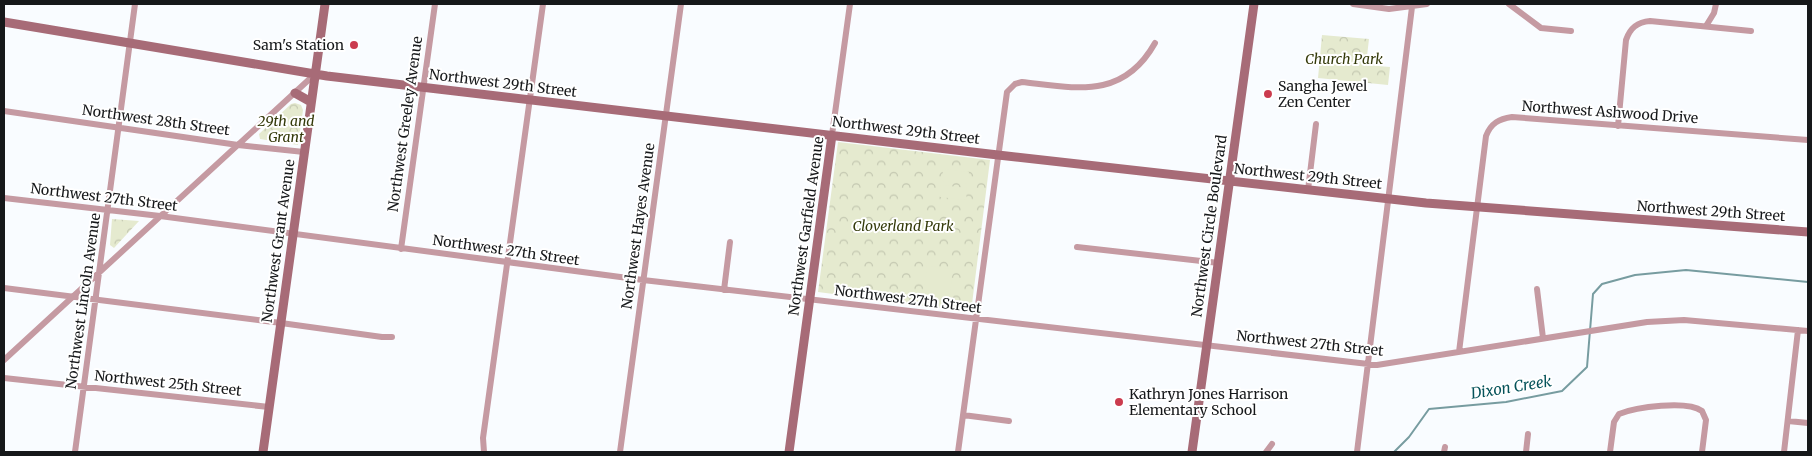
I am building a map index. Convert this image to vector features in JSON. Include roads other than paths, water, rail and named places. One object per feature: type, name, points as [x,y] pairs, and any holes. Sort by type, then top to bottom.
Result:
[{"type":"street","name":"Northwest Lincoln Avenue","points":[[75,452],[135,4]]},
{"type":"street","name":"Northwest Grant Avenue","points":[[263,452],[325,4]]},
{"type":"street","name":"Northwest Greeley Avenue","points":[[401,249],[434,4]]},
{"type":"street","points":[[484,452],[483,438],[543,4]]},
{"type":"street","name":"Northwest Hayes Avenue","points":[[620,452],[681,4]]},
{"type":"street","name":"Northwest Garfield Avenue","points":[[789,452],[850,4]]},
{"type":"street","name":"Northwest Circle Boulevard","points":[[1192,452],[1254,4]]},
{"type":"street","points":[[1353,4],[1389,9],[1427,4]]},
{"type":"street","points":[[1509,4],[1541,28],[1570,32]]},
{"type":"street","points":[[1706,26],[1714,13],[1716,4]]},
{"type":"street","points":[[1357,452],[1412,7]]},
{"type":"street","points":[[1618,126],[1626,40],[1632,28],[1643,22],[1650,21],[1751,31]]},
{"type":"street","name":"Northwest 29th Street","points":[[4,22],[315,74],[998,155],[1388,198],[1808,232]]},
{"type":"street","points":[[958,452],[1006,96],[1010,86],[1022,82],[1079,89],[1104,86],[1130,74],[1141,64],[1155,44]]},
{"type":"street","points":[[4,360],[315,74]]},
{"type":"street","points":[[295,93],[311,102]]},
{"type":"street","name":"Northwest 28th Street","points":[[4,110],[238,145],[304,152]]},
{"type":"street","name":"Northwest Ashwood Drive","points":[[1459,352],[1486,136],[1493,124],[1499,120],[1512,117],[1808,140]]},
{"type":"street","points":[[1308,190],[1316,124]]},
{"type":"street","name":"Northwest 27th Street","points":[[4,198],[160,216],[724,290],[1368,365],[1400,362],[1600,329],[1667,320],[1808,331]]},
{"type":"street","points":[[724,290],[730,242]]},
{"type":"street","points":[[1077,247],[1219,263]]},
{"type":"street","points":[[4,288],[392,337]]},
{"type":"street","points":[[1537,288],[1543,338]]},
{"type":"street","points":[[1784,452],[1798,330]]},
{"type":"street","name":"Northwest 25th Street","points":[[4,378],[269,407]]},
{"type":"street","points":[[1610,452],[1614,422],[1619,414],[1664,406],[1690,406],[1702,410],[1706,420],[1702,452]]},
{"type":"street","points":[[963,415],[1009,421]]},
{"type":"street","points":[[1788,421],[1808,423]]},
{"type":"street","points":[[1526,452],[1528,434]]},
{"type":"street","points":[[1266,452],[1272,444]]},
{"type":"waterway","name":"Dixon Creek","points":[[1394,452],[1409,437],[1429,409],[1506,402],[1562,391],[1587,367],[1593,294],[1602,284],[1635,275],[1686,270],[1808,282]]},
{"type":"place","name":"Sam's Station","points":[[354,45]]},
{"type":"place","name":"Sangha Jewel Zen Center","points":[[1268,94]]},
{"type":"place","name":"Kathryn Jones Harrison Elementary School","points":[[1119,402]]},
{"type":"park label","name":"Church Park","points":[[1344,59]]},
{"type":"park label","name":"29th and Grant","points":[[286,130]]},
{"type":"park label","name":"Cloverland Park","points":[[903,226]]}]
